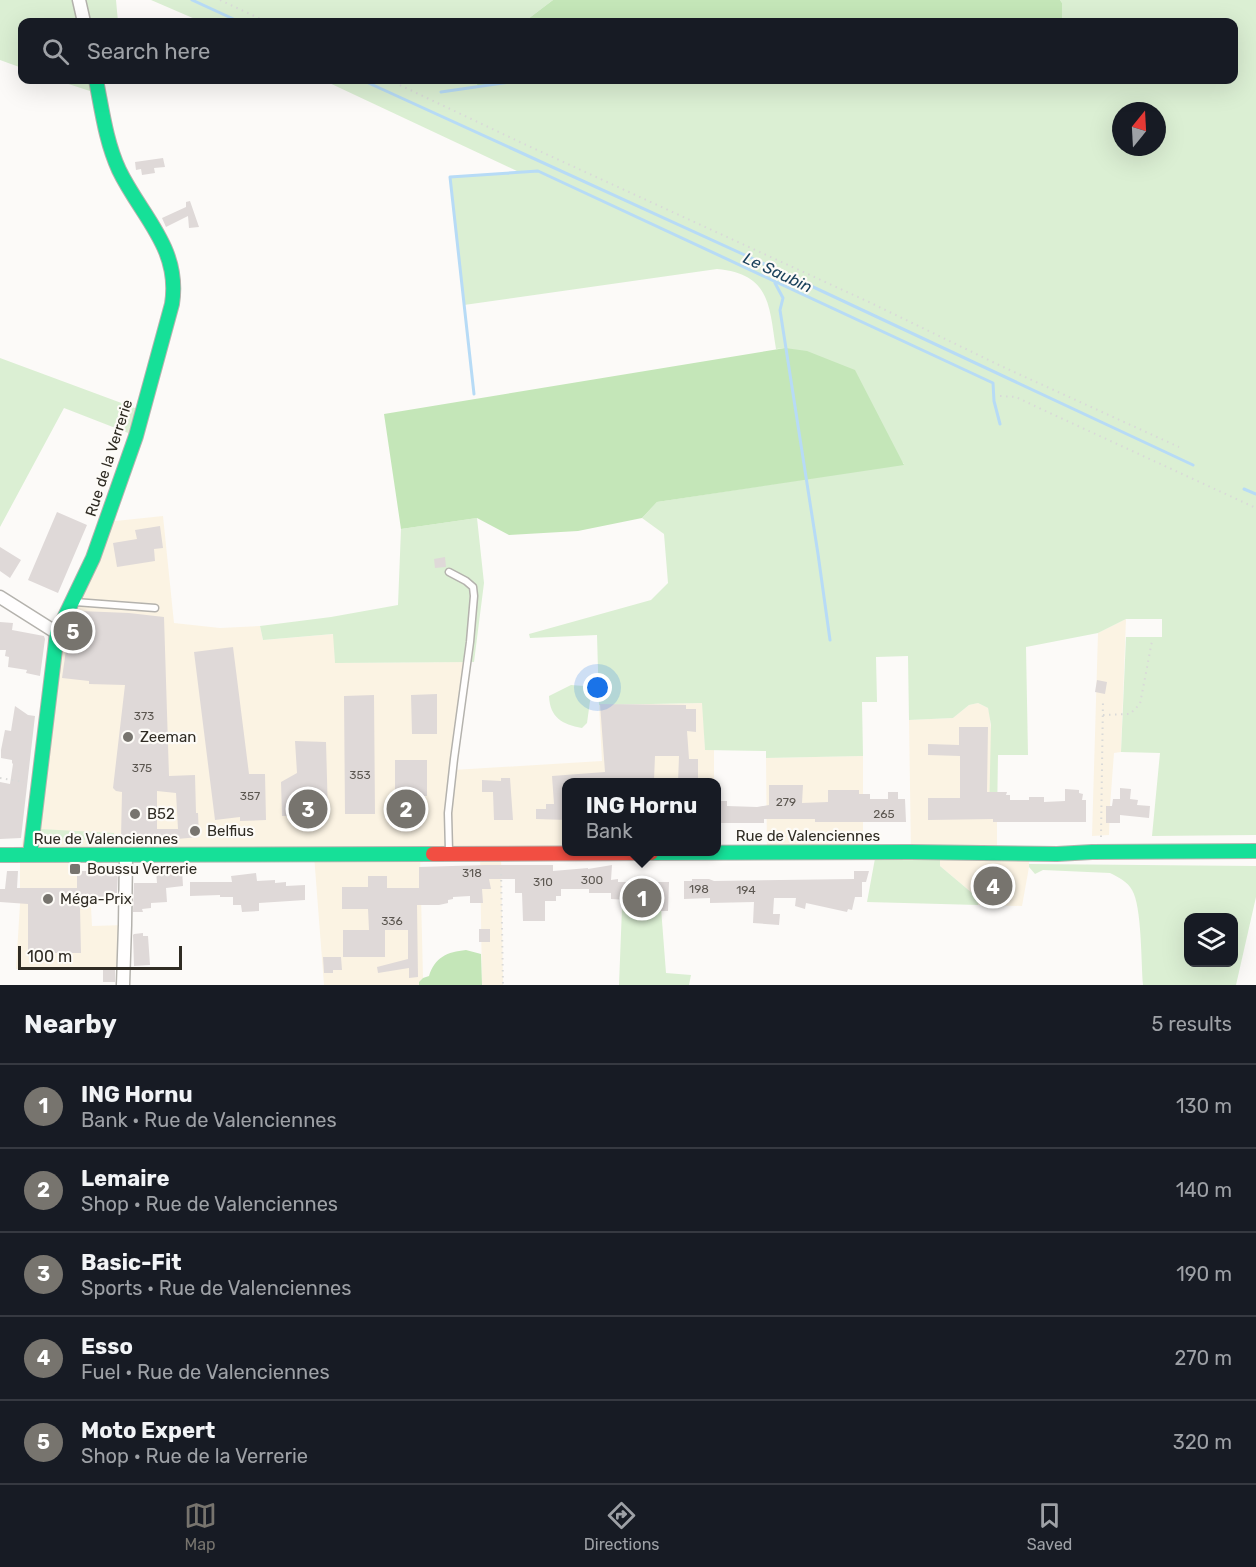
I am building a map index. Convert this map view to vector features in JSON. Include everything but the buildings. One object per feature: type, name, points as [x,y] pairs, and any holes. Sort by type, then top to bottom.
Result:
[{"type":"main road","name":"Rue de la Verrerie","points":[[30,855],[57,633],[93,558],[136,436],[172,304],[174,282],[170,262],[161,240],[119,169],[111,147],[97,84]]},
{"type":"main road","name":"Rue de Valenciennes","points":[[721,853],[1057,854],[1256,851]]},
{"type":"main road","name":"Rue de Valenciennes","points":[[0,855],[562,854]]},
{"type":"street","points":[[79,0],[83,18]]},
{"type":"street","points":[[0,597],[57,633]]},
{"type":"street","points":[[123,985],[126,855]]},
{"type":"lane","points":[[449,572],[473,587],[474,596],[448,813],[449,854]]},
{"type":"lane","points":[[73,602],[155,608]]},
{"type":"path","points":[[220,0],[258,18]]},
{"type":"path","points":[[397,84],[1179,447]]},
{"type":"path","points":[[1000,396],[1016,398],[1039,408],[1256,508]]},
{"type":"path","points":[[1103,715],[1130,714],[1140,704],[1152,641]]},
{"type":"path","points":[[1101,852],[1103,699]]},
{"type":"path","points":[[0,777],[39,784]]},
{"type":"path","points":[[501,854],[503,985]]},
{"type":"shaded area","points":[[163,516],[174,623],[220,628],[260,626],[263,640],[334,634],[335,663],[467,662],[453,770],[602,761],[599,705],[703,703],[705,750],[714,750],[714,778],[562,778],[562,852],[501,854],[503,985],[482,985],[480,854],[420,854],[423,978],[419,985],[324,985],[314,855],[80,855],[80,906],[91,907],[92,926],[125,925],[124,968],[16,969],[20,855],[52,667],[106,522]]},
{"type":"shaded area","points":[[1126,619],[1121,752],[1114,753],[1109,835],[1092,836],[1098,633]]},
{"type":"shaded area","points":[[978,703],[988,708],[990,716],[997,852],[1029,852],[1029,867],[1022,906],[978,905],[978,898],[940,866],[911,852],[909,720],[953,718],[969,705]]},
{"type":"shaded area","points":[[863,756],[863,853],[767,853],[766,758]]},
{"type":"green space","points":[[0,0],[116,0],[118,18],[18,18],[18,67],[0,60]]},
{"type":"green space","points":[[151,0],[553,0],[529,18],[193,18]]},
{"type":"green space","points":[[553,0],[1060,0],[1062,3],[1062,18],[529,18]]},
{"type":"green space","points":[[1060,0],[1256,0],[1256,835],[1152,836],[1160,753],[1121,752],[1126,637],[1162,637],[1162,619],[1126,619],[1098,633],[1026,647],[1028,755],[998,755],[997,818],[989,818],[991,725],[988,708],[978,703],[969,705],[953,718],[909,720],[908,656],[876,657],[877,702],[862,702],[863,756],[766,758],[766,751],[705,750],[702,703],[599,705],[597,635],[530,638],[529,634],[651,600],[668,583],[664,534],[642,518],[657,502],[904,464],[786,348],[776,349],[764,295],[758,285],[735,272],[717,269],[464,305],[450,177],[519,172],[332,84],[477,84],[478,86],[493,84],[1238,84],[1238,18],[1062,18]]},
{"type":"green space","points":[[68,84],[94,84],[90,91]]},
{"type":"green space","points":[[785,348],[807,351],[855,370],[904,465],[657,502],[642,518],[578,531],[509,535],[477,518],[401,529],[384,414]]},
{"type":"green space","points":[[0,358],[143,411],[136,436],[64,408],[0,527]]},
{"type":"green space","points":[[477,518],[484,583],[474,662],[335,663],[333,634],[263,640],[260,626],[398,605],[401,529]]},
{"type":"green space","points":[[571,685],[584,686],[591,694],[587,723],[582,728],[558,719],[550,704],[549,696]]},
{"type":"green space","points":[[40,829],[114,833],[114,839],[40,841]]},
{"type":"green space","points":[[940,852],[940,866],[978,898],[978,905],[867,902],[876,853]]},
{"type":"green space","points":[[1029,864],[1256,866],[1256,897],[1236,985],[1143,985],[1138,909],[1128,885],[1110,873],[1043,870],[1035,874]]},
{"type":"green space","points":[[623,882],[628,882],[628,911],[656,910],[656,882],[659,882],[666,973],[691,975],[689,985],[619,985]]},
{"type":"green space","points":[[466,950],[481,954],[482,985],[419,985],[423,978],[429,976],[438,960],[453,952]]},
{"type":"waterway","name":"Le Saubin","points":[[192,0],[231,18]]},
{"type":"waterway","name":"Le Saubin","points":[[371,84],[747,256],[1193,465]]},
{"type":"waterway","points":[[441,92],[496,84]]},
{"type":"waterway","points":[[474,394],[450,177],[538,171],[993,383],[994,401],[1000,424]]},
{"type":"waterway","points":[[775,283],[783,298],[780,310],[830,640]]},
{"type":"waterway","name":"Le Saubin","points":[[1244,489],[1256,494]]},
{"type":"traffic: fast","points":[[30,855],[57,633],[93,558],[136,436],[172,304],[171,266],[157,233],[119,170],[105,126],[97,84]]},
{"type":"traffic: fast","points":[[721,853],[1057,854],[1256,851]]},
{"type":"traffic: fast","points":[[0,855],[433,854]]},
{"type":"traffic: jam","points":[[433,854],[562,853]]},
{"type":"place","name":"Moto Expert","points":[[73,631]]},
{"type":"place","name":"Zeeman","points":[[128,737]]},
{"type":"place","name":"Basic-Fit","points":[[308,809]]},
{"type":"place","name":"Lemaire","points":[[406,809]]},
{"type":"place","name":"B52","points":[[135,814]]},
{"type":"place","name":"Belfius","points":[[195,831]]},
{"type":"place","name":"Boussu Verrerie","points":[[75,869]]},
{"type":"place","name":"Esso","points":[[993,886]]},
{"type":"place","name":"ING Hornu","points":[[642,898]]},
{"type":"place","name":"Méga-Prix","points":[[48,899]]}]
